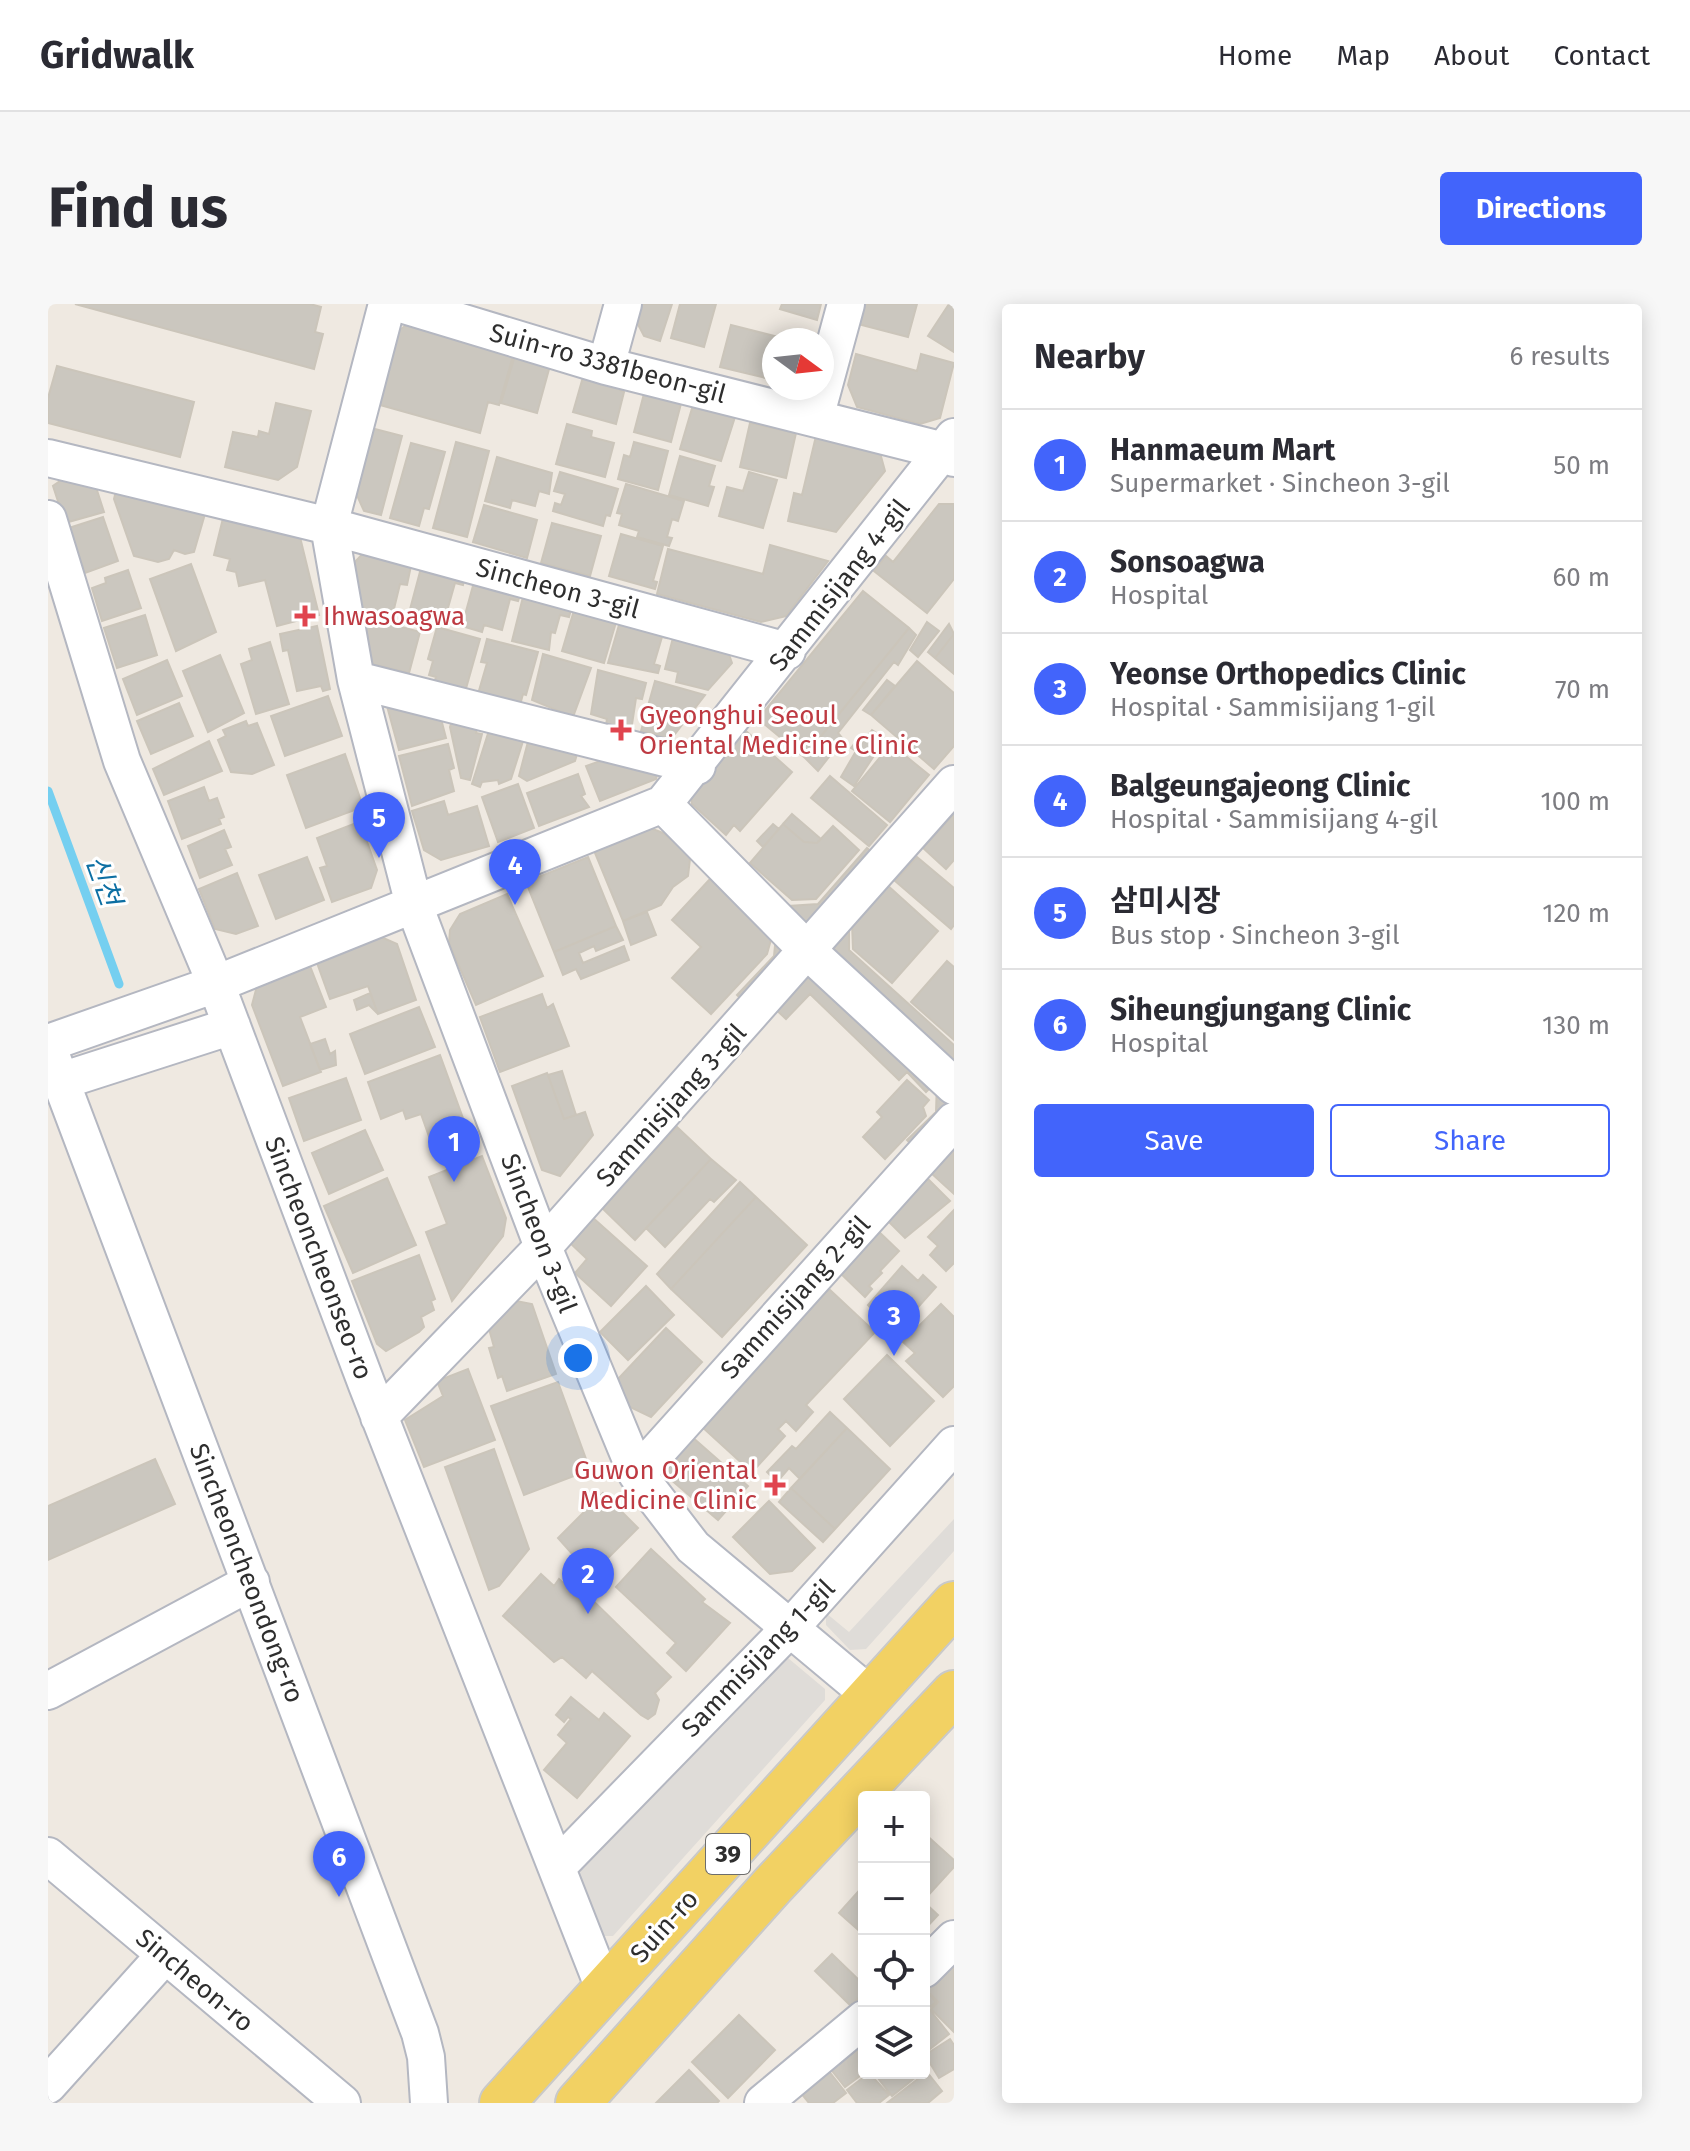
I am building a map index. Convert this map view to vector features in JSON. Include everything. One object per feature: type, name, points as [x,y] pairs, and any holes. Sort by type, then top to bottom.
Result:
[{"type":"main road","name":"Suin-ro","points":[[502,2103],[954,1604]]},
{"type":"main road","name":"Suin-ro","points":[[592,2096],[773,1885],[954,1693]]},
{"type":"street","name":"Sincheon 3-gil","points":[[387,304],[329,526],[356,680],[414,905],[543,1247],[637,1474],[693,1547],[870,1695]]},
{"type":"street","name":"Suin-ro 3381beon-gil","points":[[401,304],[606,366],[951,449]]},
{"type":"street","points":[[606,366],[623,304]]},
{"type":"street","points":[[815,418],[846,304]]},
{"type":"street","name":"Sammisijang 4-gil","points":[[57,1042],[204,989],[663,804],[697,766],[951,449]]},
{"type":"street","name":"Sincheon 3-gil","points":[[48,458],[329,526],[787,651]]},
{"type":"street","name":"Sincheoncheonseo-ro","points":[[48,519],[122,761],[204,989],[232,1026],[379,1417],[605,1991]]},
{"type":"street","points":[[356,680],[697,766]]},
{"type":"street","name":"Sammisijang 3-gil","points":[[379,1417],[543,1247],[809,952],[954,784]]},
{"type":"street","points":[[663,804],[809,952],[954,1086]]},
{"type":"street","points":[[61,1081],[232,1026]]},
{"type":"street","name":"Sincheoncheondong-ro","points":[[57,1042],[61,1081],[420,2033],[426,2057],[429,2103]]},
{"type":"street","name":"Sammisijang 2-gil","points":[[637,1474],[954,1121]]},
{"type":"street","name":"Sammisijang 1-gil","points":[[557,1867],[791,1627],[954,1445]]},
{"type":"street","points":[[48,1691],[251,1582]]},
{"type":"street","name":"Sincheon-ro","points":[[48,1856],[336,2101]]},
{"type":"street","points":[[930,1963],[954,1939]]},
{"type":"street","points":[[48,2085],[165,1955]]},
{"type":"street","points":[[763,2103],[858,2024]]},
{"type":"shaded area","points":[[954,1519],[954,1551],[866,1649],[850,1650],[826,1625],[826,1613],[849,1632]]},
{"type":"shaded area","points":[[788,1658],[825,1689],[825,1700],[613,1936],[603,1936],[576,1878],[576,1868],[776,1662]]},
{"type":"building","points":[[75,304],[310,304],[321,307],[315,332],[323,334],[314,369]]},
{"type":"building","points":[[634,304],[672,304],[660,341],[644,336],[631,311]]},
{"type":"building","points":[[680,304],[716,304],[704,347],[671,338]]},
{"type":"building","points":[[782,304],[821,304],[817,320],[780,309]]},
{"type":"building","points":[[864,304],[917,304],[908,337],[858,324]]},
{"type":"building","points":[[949,304],[954,304],[954,352],[928,336]]},
{"type":"building","points":[[412,321],[515,349],[499,405],[488,402],[480,433],[373,403],[391,336]]},
{"type":"building","points":[[731,325],[762,333],[762,377],[720,367]]},
{"type":"building","points":[[516,352],[551,362],[537,413],[501,403]]},
{"type":"building","points":[[856,354],[917,371],[921,354],[954,363],[940,418],[920,424],[857,407],[848,385]]},
{"type":"building","points":[[57,366],[194,402],[180,457],[48,423],[48,398]]},
{"type":"building","points":[[585,370],[623,380],[620,390],[624,392],[616,424],[573,412]]},
{"type":"building","points":[[646,386],[683,396],[671,442],[634,432]]},
{"type":"building","points":[[276,403],[311,411],[297,467],[278,480],[225,467],[233,432],[258,437],[259,431],[269,434]]},
{"type":"building","points":[[693,405],[735,417],[721,461],[680,449]]},
{"type":"building","points":[[750,423],[796,433],[786,478],[740,467]]},
{"type":"building","points":[[567,424],[592,431],[591,437],[614,443],[605,477],[556,464]]},
{"type":"building","points":[[371,428],[402,436],[381,515],[364,511],[355,491]]},
{"type":"building","points":[[816,436],[879,449],[885,471],[836,532],[788,521],[794,493],[802,495]]},
{"type":"building","points":[[456,442],[489,451],[467,537],[433,528]]},
{"type":"building","points":[[634,442],[668,451],[658,490],[618,479],[624,455],[630,457]]},
{"type":"building","points":[[411,443],[445,452],[429,509],[424,508],[419,526],[390,518]]},
{"type":"building","points":[[680,456],[715,466],[709,486],[714,487],[708,506],[669,495]]},
{"type":"building","points":[[497,457],[552,473],[549,494],[539,491],[535,506],[512,500],[510,508],[485,501]]},
{"type":"building","points":[[560,472],[618,489],[610,516],[606,515],[603,526],[553,511],[555,503],[561,505],[565,494],[554,491]]},
{"type":"building","points":[[749,472],[777,480],[763,528],[719,516],[727,487],[743,491]]},
{"type":"building","points":[[70,474],[93,478],[104,512],[65,523],[53,486]]},
{"type":"building","points":[[118,483],[207,507],[194,552],[185,554],[174,550],[169,559],[158,562],[134,556],[114,499]]},
{"type":"building","points":[[626,484],[684,501],[678,521],[672,519],[667,537],[672,538],[669,546],[637,537],[639,531],[619,525],[622,514],[617,513]]},
{"type":"building","points":[[939,504],[954,504],[954,579],[927,613],[874,571],[886,556],[893,562]]},
{"type":"building","points":[[484,505],[537,520],[527,558],[473,542]]},
{"type":"building","points":[[225,510],[300,537],[319,615],[277,626],[265,580],[239,586],[236,572],[227,570],[230,559],[214,555]]},
{"type":"building","points":[[103,517],[118,561],[85,573],[69,528]]},
{"type":"building","points":[[552,523],[601,536],[590,576],[541,563]]},
{"type":"building","points":[[621,534],[663,546],[653,581],[657,582],[655,589],[609,576]]},
{"type":"building","points":[[770,545],[828,561],[786,616],[761,622],[657,594],[668,549],[763,574]]},
{"type":"building","points":[[366,550],[412,561],[407,585],[400,584],[392,617],[360,609],[353,564]]},
{"type":"building","points":[[191,564],[216,632],[176,651],[150,579]]},
{"type":"building","points":[[421,568],[464,580],[463,585],[455,583],[444,622],[408,617]]},
{"type":"building","points":[[128,570],[141,608],[102,621],[92,588],[106,583],[105,578]]},
{"type":"building","points":[[474,582],[520,595],[518,601],[510,599],[502,630],[484,625],[482,632],[462,626]]},
{"type":"building","points":[[863,591],[909,628],[804,757],[758,719]]},
{"type":"building","points":[[524,593],[572,606],[569,617],[560,615],[555,633],[551,632],[549,650],[512,641]]},
{"type":"building","points":[[575,607],[617,619],[604,663],[562,651]]},
{"type":"building","points":[[145,615],[157,655],[117,668],[104,628]]},
{"type":"building","points":[[360,616],[420,632],[409,673],[372,664]]},
{"type":"building","points":[[621,618],[668,631],[667,638],[662,637],[654,664],[660,666],[658,673],[608,663]]},
{"type":"building","points":[[927,622],[939,631],[918,657],[910,650]]},
{"type":"building","points":[[949,624],[954,634],[935,658],[928,652]]},
{"type":"building","points":[[317,626],[330,689],[323,691],[321,686],[297,691],[288,650],[283,651],[280,634]]},
{"type":"building","points":[[437,627],[480,639],[465,692],[434,683],[436,677],[429,675],[433,661],[428,659]]},
{"type":"building","points":[[909,628],[916,635],[898,665],[894,662],[838,733],[843,739],[818,771],[804,757]]},
{"type":"building","points":[[675,630],[725,643],[732,663],[708,690],[676,682],[678,672],[665,669]]},
{"type":"building","points":[[954,634],[954,674],[935,658]]},
{"type":"building","points":[[487,639],[538,652],[526,695],[523,694],[520,705],[478,694],[487,663],[481,662]]},
{"type":"building","points":[[270,642],[289,704],[256,714],[241,664],[252,660],[249,649]]},
{"type":"building","points":[[543,654],[591,668],[573,717],[532,700]]},
{"type":"building","points":[[220,655],[244,713],[208,732],[183,671]]},
{"type":"building","points":[[167,660],[182,696],[137,715],[123,679]]},
{"type":"building","points":[[917,661],[954,693],[954,746],[934,769],[871,715]]},
{"type":"building","points":[[598,670],[646,683],[642,699],[636,698],[631,731],[606,725],[607,719],[591,714]]},
{"type":"building","points":[[887,680],[895,686],[871,715],[863,710]]},
{"type":"building","points":[[655,681],[705,695],[671,739],[641,731]]},
{"type":"building","points":[[384,695],[438,707],[446,738],[399,750]]},
{"type":"building","points":[[328,696],[342,736],[285,756],[271,716]]},
{"type":"building","points":[[179,703],[193,736],[151,754],[137,721]]},
{"type":"building","points":[[455,711],[480,717],[476,733],[482,734],[470,780],[461,778],[450,727]]},
{"type":"building","points":[[246,721],[248,726],[257,723],[274,765],[252,774],[231,772],[218,740],[226,736],[223,730]]},
{"type":"building","points":[[491,724],[525,735],[511,779],[499,784],[498,780],[482,782],[480,787],[472,784]]},
{"type":"building","points":[[872,730],[885,739],[854,786],[841,777],[856,751],[851,748],[858,739],[862,743]]},
{"type":"building","points":[[746,731],[792,772],[740,831],[734,825],[726,835],[692,804],[691,796],[717,756],[721,759]]},
{"type":"building","points":[[530,734],[573,745],[571,753],[577,754],[575,761],[527,781],[519,776]]},
{"type":"building","points":[[209,741],[222,771],[164,795],[153,769]]},
{"type":"building","points":[[448,744],[454,768],[449,770],[454,791],[412,806],[399,756]]},
{"type":"building","points":[[891,744],[929,775],[890,822],[852,791]]},
{"type":"building","points":[[345,754],[363,807],[306,828],[287,775]]},
{"type":"building","points":[[612,757],[660,763],[656,779],[600,801],[586,766]]},
{"type":"building","points":[[578,774],[585,794],[581,796],[589,807],[539,826],[527,793]]},
{"type":"building","points":[[830,776],[887,825],[869,846],[811,798]]},
{"type":"building","points":[[518,784],[534,828],[498,842],[482,797]]},
{"type":"building","points":[[204,787],[209,801],[217,798],[224,817],[219,819],[221,824],[182,839],[168,801]]},
{"type":"building","points":[[444,801],[448,815],[477,806],[489,846],[441,860],[424,850],[412,811]]},
{"type":"building","points":[[792,814],[821,839],[817,843],[804,842],[783,824]]},
{"type":"building","points":[[954,814],[954,860],[946,869],[923,848]]},
{"type":"building","points":[[364,820],[370,837],[366,839],[377,870],[371,888],[332,902],[320,868],[327,866],[317,838]]},
{"type":"building","points":[[773,824],[779,829],[763,847],[757,841]]},
{"type":"building","points":[[783,824],[804,842],[817,843],[833,826],[859,850],[816,899],[792,900],[750,863]]},
{"type":"building","points":[[650,828],[663,833],[685,851],[690,859],[688,876],[673,887],[661,905],[623,921],[593,848]]},
{"type":"building","points":[[224,830],[231,847],[225,849],[232,865],[200,878],[188,846]]},
{"type":"building","points":[[867,848],[893,871],[849,921],[849,950],[954,1045],[954,1142],[931,1165],[907,1140],[936,1112],[937,1081],[823,972],[801,971],[759,1016],[737,995],[774,956],[776,935],[788,906],[818,904]]},
{"type":"building","points":[[307,857],[324,900],[276,919],[259,875]]},
{"type":"building","points":[[588,857],[616,926],[554,952],[526,882]]},
{"type":"building","points":[[917,857],[954,888],[954,925],[951,929],[895,881]]},
{"type":"building","points":[[237,873],[258,926],[236,934],[215,929],[199,889]]},
{"type":"building","points":[[710,879],[772,936],[767,954],[711,1014],[672,978],[701,947],[672,920]]},
{"type":"building","points":[[886,884],[938,931],[892,983],[853,949],[852,923]]},
{"type":"building","points":[[507,894],[543,976],[476,1005],[449,943],[450,930],[460,914]]},
{"type":"building","points":[[647,912],[656,935],[631,945],[623,921]]},
{"type":"building","points":[[616,926],[623,940],[596,951],[594,946],[579,953],[583,963],[624,946],[629,960],[581,979],[576,969],[563,975],[554,952]]},
{"type":"building","points":[[381,937],[397,944],[416,1000],[378,1014],[368,986],[330,999],[316,960]]},
{"type":"building","points":[[947,961],[954,967],[954,1040],[911,1002]]},
{"type":"building","points":[[310,966],[326,1007],[300,1017],[321,1072],[283,1086],[252,1005],[257,986]]},
{"type":"building","points":[[802,974],[822,975],[933,1085],[926,1092],[907,1072],[899,1080],[810,994],[786,1019],[771,1005]]},
{"type":"building","points":[[370,993],[378,1014],[369,1005],[357,1010],[354,1000]]},
{"type":"building","points":[[542,994],[547,1008],[553,1004],[569,1046],[500,1072],[480,1017]]},
{"type":"building","points":[[419,1007],[435,1047],[365,1074],[350,1034]]},
{"type":"building","points":[[325,1039],[330,1054],[335,1051],[336,1065],[320,1070],[310,1044]]},
{"type":"building","points":[[440,1055],[468,1132],[432,1145],[421,1114],[406,1119],[403,1110],[381,1119],[368,1082]]},
{"type":"building","points":[[562,1071],[576,1115],[564,1119],[548,1075]]},
{"type":"building","points":[[547,1073],[564,1119],[585,1112],[593,1135],[560,1176],[542,1170],[512,1086]]},
{"type":"building","points":[[346,1078],[361,1120],[304,1141],[289,1098]]},
{"type":"building","points":[[907,1080],[929,1100],[923,1107],[926,1116],[885,1159],[863,1137],[882,1117],[877,1112]]},
{"type":"building","points":[[677,1127],[711,1159],[635,1240],[601,1207]]},
{"type":"building","points":[[365,1130],[383,1170],[329,1194],[312,1153]]},
{"type":"building","points":[[954,1148],[954,1194],[931,1173]]},
{"type":"building","points":[[482,1156],[506,1218],[503,1236],[452,1301],[426,1232],[447,1224],[429,1177]]},
{"type":"building","points":[[711,1159],[736,1180],[714,1202],[710,1199],[665,1247],[646,1228]]},
{"type":"building","points":[[387,1178],[416,1245],[353,1273],[324,1206]]},
{"type":"building","points":[[927,1178],[950,1201],[905,1238],[886,1219]]},
{"type":"building","points":[[740,1182],[756,1197],[671,1289],[657,1274]]},
{"type":"building","points":[[756,1197],[807,1245],[722,1337],[671,1289]]},
{"type":"building","points":[[954,1210],[954,1263],[946,1271],[930,1255],[938,1246],[928,1237]]},
{"type":"building","points":[[592,1217],[647,1266],[611,1306],[575,1273],[587,1259],[569,1242]]},
{"type":"building","points":[[875,1228],[899,1251],[880,1271],[882,1273],[869,1286],[872,1289],[865,1297],[836,1269]]},
{"type":"building","points":[[419,1255],[435,1299],[431,1301],[434,1310],[421,1317],[424,1327],[419,1332],[386,1351],[377,1344],[352,1281]]},
{"type":"building","points":[[902,1266],[918,1281],[923,1275],[936,1287],[894,1334],[868,1305]]},
{"type":"building","points":[[646,1286],[674,1315],[628,1360],[600,1332]]},
{"type":"building","points":[[829,1289],[875,1332],[806,1405],[813,1412],[796,1431],[786,1421],[778,1429],[785,1436],[754,1470],[747,1464],[745,1466],[701,1426]]},
{"type":"building","points":[[511,1300],[532,1304],[556,1374],[507,1391],[502,1376],[498,1378],[489,1348],[494,1347],[489,1329]]},
{"type":"building","points":[[941,1304],[954,1317],[954,1386],[943,1397],[906,1361],[915,1353],[903,1342]]},
{"type":"building","points":[[666,1328],[702,1362],[651,1417],[626,1405],[618,1379]]},
{"type":"building","points":[[887,1355],[934,1401],[890,1446],[844,1399]]},
{"type":"building","points":[[468,1369],[495,1440],[424,1467],[405,1420],[443,1396],[437,1381]]},
{"type":"building","points":[[558,1382],[590,1470],[524,1495],[491,1406]]},
{"type":"building","points":[[830,1412],[847,1428],[800,1479],[789,1468],[777,1482],[767,1472],[792,1446],[796,1449]]},
{"type":"building","points":[[847,1428],[890,1469],[835,1529],[791,1488]]},
{"type":"building","points":[[691,1436],[748,1486],[718,1520],[669,1478],[669,1460]]},
{"type":"building","points":[[494,1449],[529,1549],[499,1586],[489,1590],[445,1467]]},
{"type":"building","points":[[155,1459],[175,1504],[48,1560],[48,1506]]},
{"type":"building","points":[[791,1488],[835,1529],[823,1542],[779,1502]]},
{"type":"building","points":[[603,1493],[638,1528],[591,1575],[558,1538]]},
{"type":"building","points":[[769,1501],[815,1548],[792,1571],[770,1574],[733,1537]]},
{"type":"building","points":[[651,1549],[705,1599],[702,1602],[730,1623],[686,1671],[667,1653],[676,1643],[616,1587]]},
{"type":"building","points":[[541,1574],[554,1586],[559,1579],[570,1589],[577,1585],[671,1677],[655,1693],[659,1700],[655,1714],[648,1719],[641,1715],[592,1671],[586,1678],[562,1657],[554,1662],[503,1616]]},
{"type":"building","points":[[571,1697],[599,1720],[604,1713],[630,1736],[577,1798],[544,1770],[567,1743],[558,1735],[571,1719],[568,1717],[564,1722],[556,1715]]},
{"type":"building","points":[[930,1838],[954,1860],[954,1867],[930,1893]]},
{"type":"building","points":[[858,1892],[858,1930],[839,1913]]},
{"type":"building","points":[[930,1908],[938,1915],[930,1924]]},
{"type":"building","points":[[832,1954],[858,1979],[858,1998],[851,2006],[815,1971]]},
{"type":"building","points":[[954,1960],[954,2032],[931,2009],[938,2002],[930,1994],[930,1984]]},
{"type":"building","points":[[930,2010],[949,2034],[930,2049]]},
{"type":"building","points":[[739,2015],[775,2050],[728,2098],[692,2062]]},
{"type":"building","points":[[950,2039],[954,2045],[954,2069],[939,2078],[930,2063],[930,2052]]},
{"type":"building","points":[[858,2044],[858,2077],[845,2087],[829,2067]]},
{"type":"building","points":[[689,2070],[719,2101],[717,2103],[656,2103]]},
{"type":"building","points":[[828,2070],[846,2093],[833,2103],[809,2103],[800,2092]]},
{"type":"building","points":[[930,2076],[942,2091],[928,2103],[887,2103],[918,2079],[930,2079]]},
{"type":"building","points":[[861,2079],[874,2079],[889,2095],[879,2103],[857,2103],[847,2090]]},
{"type":"building","points":[[879,2079],[913,2079],[892,2096]]},
{"type":"waterway","name":"신천","points":[[48,791],[119,984]]},
{"type":"place","name":"Ihwasoagwa","points":[[305,616]]},
{"type":"place","name":"Gyeonghui Seoul Oriental Medicine Clinic","points":[[621,730]]},
{"type":"place","name":"삼미시장","points":[[379,858]]},
{"type":"place","name":"Balgeungajeong Clinic","points":[[515,905]]},
{"type":"place","name":"Hanmaeum Mart","points":[[454,1182]]},
{"type":"place","name":"Yeonse Orthopedics Clinic","points":[[894,1356]]},
{"type":"place","name":"Guwon Oriental Medicine Clinic","points":[[775,1485]]},
{"type":"place","name":"Sonsoagwa","points":[[588,1614]]},
{"type":"place","name":"Siheungjungang Clinic","points":[[339,1897]]}]
